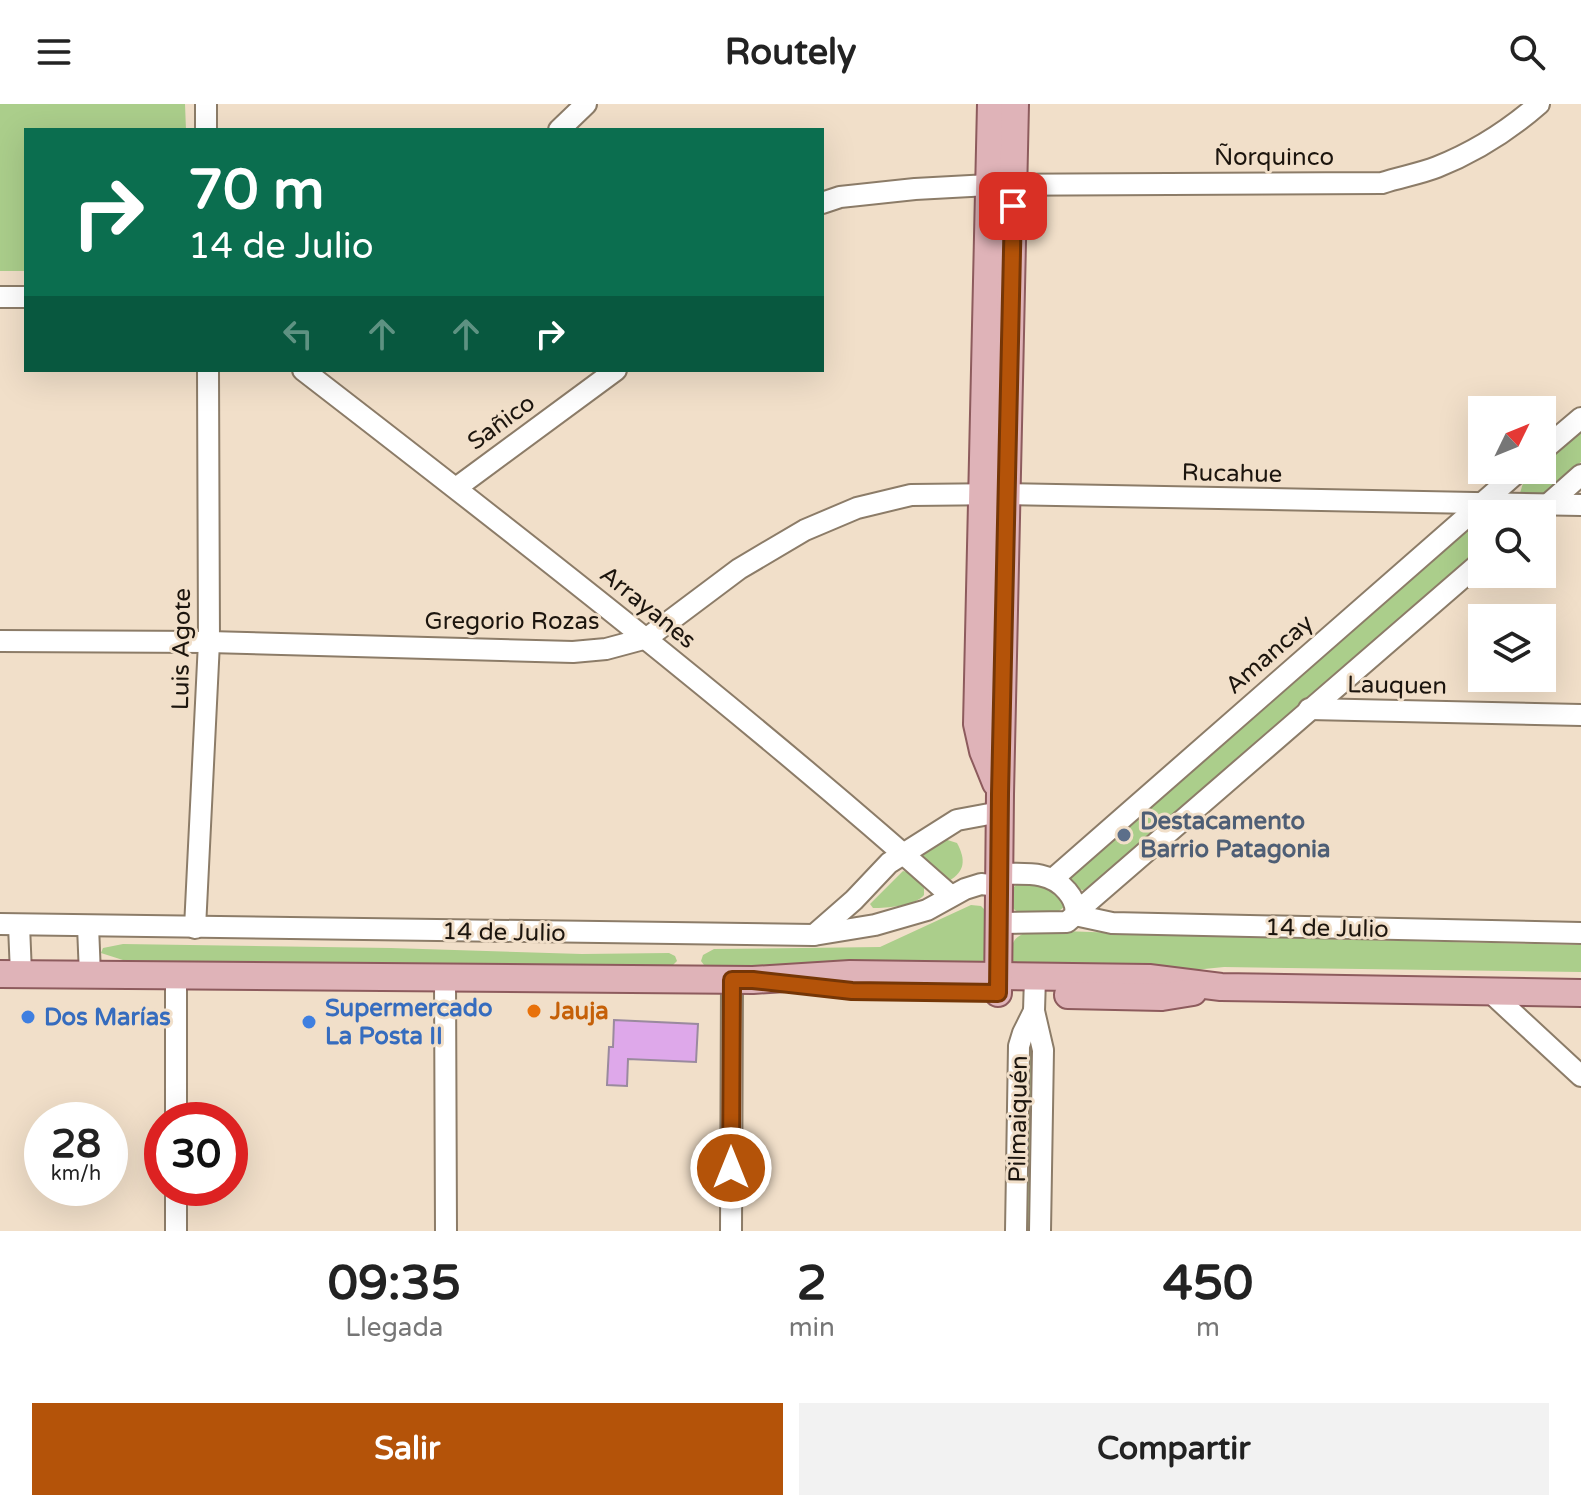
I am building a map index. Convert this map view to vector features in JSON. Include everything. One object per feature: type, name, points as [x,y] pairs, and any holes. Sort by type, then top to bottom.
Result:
[{"type":"main road","points":[[991,104],[1001,185],[995,494],[977,724],[1000,803],[998,985]]},
{"type":"main road","points":[[1001,185],[1015,104]]},
{"type":"main road","name":"14 de Julio","points":[[10,974],[743,980],[836,991],[998,985],[1034,994],[1162,997],[1221,987],[1581,993]]},
{"type":"street","points":[[206,104],[206,128]]},
{"type":"street","points":[[561,128],[586,104]]},
{"type":"street","name":"Ñorquinco","points":[[1001,185],[1382,183],[1435,168],[1479,148],[1539,104]]},
{"type":"street","points":[[824,202],[840,197],[915,189],[1001,185]]},
{"type":"street","points":[[0,297],[24,297]]},
{"type":"street","name":"Luis Agote","points":[[195,928],[209,642],[208,372]]},
{"type":"street","name":"Arrayanes","points":[[306,372],[647,638],[951,896]]},
{"type":"street","name":"Sañico","points":[[456,488],[613,372]]},
{"type":"street","points":[[1556,439],[1581,418]]},
{"type":"street","points":[[1553,500],[1581,475]]},
{"type":"street","name":"Amancay","points":[[1486,500],[1504,484]]},
{"type":"street","name":"Rucahue","points":[[995,494],[1468,504]]},
{"type":"street","name":"Gregorio Rozas","points":[[0,641],[209,642],[573,652],[606,649],[647,638],[739,569],[805,530],[857,508],[911,495],[995,494]]},
{"type":"street","name":"Rucahue","points":[[1556,508],[1581,505]]},
{"type":"street","name":"Amancay","points":[[1054,878],[1468,515]]},
{"type":"street","points":[[999,923],[1067,922],[1468,573]]},
{"type":"street","name":"Lauquen","points":[[1309,709],[1581,715]]},
{"type":"street","points":[[814,935],[854,900],[889,863],[957,820],[1000,803]]},
{"type":"street","name":"14 de Julio","points":[[10,925],[814,935],[875,925],[927,910],[965,889],[981,884],[1042,875],[1054,878]]},
{"type":"street","points":[[1054,878],[1072,897],[1076,911]]},
{"type":"street","name":"14 de Julio","points":[[1076,911],[1112,923],[1581,933]]},
{"type":"street","points":[[10,925],[10,974]]},
{"type":"street","points":[[88,926],[90,975]]},
{"type":"street","points":[[176,975],[176,1102]]},
{"type":"street","points":[[445,978],[446,1231]]},
{"type":"street","points":[[731,1231],[743,980]]},
{"type":"street","points":[[1489,991],[1581,1076]]},
{"type":"street","name":"Pilmaiquén","points":[[1016,1231],[1019,1046],[1034,994]]},
{"type":"street","name":"Pilmaiquén","points":[[1034,994],[1043,1050],[1040,1231]]},
{"type":"street","points":[[176,1206],[176,1231]]},
{"type":"green space","points":[[0,104],[185,104],[186,128],[24,128],[24,271],[0,271]]},
{"type":"green space","points":[[1581,430],[1581,462],[1556,484],[1556,452]]},
{"type":"green space","points":[[1523,484],[1556,484],[1541,497],[1524,498],[1520,493]]},
{"type":"green space","points":[[1468,528],[1468,562],[1090,889],[1085,891],[1078,888],[1070,878]]},
{"type":"green space","points":[[941,838],[957,843],[962,855],[961,869],[949,881],[920,856],[921,848]]},
{"type":"green space","points":[[903,871],[911,873],[924,888],[924,895],[908,904],[873,908],[870,904]]},
{"type":"green space","points":[[1019,883],[1047,884],[1065,901],[1064,907],[1055,914],[1018,911],[1010,904],[1010,890]]},
{"type":"green space","points":[[971,905],[981,906],[988,913],[986,955],[982,963],[707,969],[701,961],[703,955],[714,949],[880,947]]},
{"type":"green space","points":[[1036,930],[1581,945],[1581,972],[1224,967],[1154,974],[1011,966],[1014,942],[1021,935]]},
{"type":"green space","points":[[123,944],[582,954],[669,953],[677,961],[673,965],[246,964],[126,961],[101,953],[103,948]]},
{"type":"green space","points":[[1028,1041],[1035,1041],[1032,1231],[1023,1231]]},
{"type":"building","points":[[614,1020],[698,1024],[696,1062],[628,1059],[627,1086],[607,1085]]},
{"type":"place","name":"Destacamento Barrio Patagonia","points":[[1124,835]]},
{"type":"place","name":"Jauja","points":[[534,1011]]},
{"type":"place","name":"Dos Marías","points":[[28,1017]]},
{"type":"place","name":"Supermercado La Posta II","points":[[309,1022]]},
{"type":"route","points":[[731,1168],[732,980],[836,991],[998,993],[1013,206]]}]
